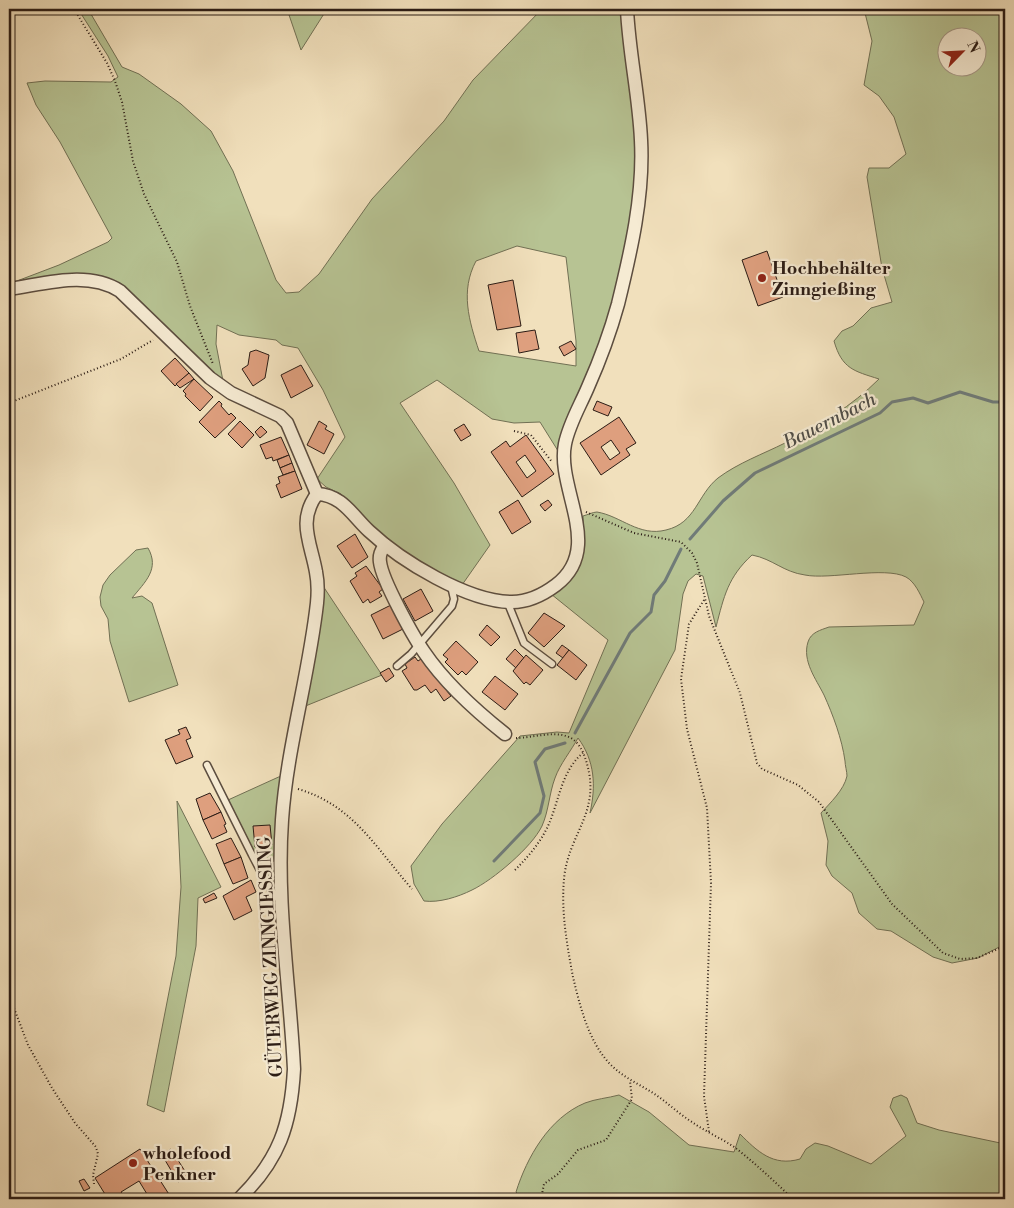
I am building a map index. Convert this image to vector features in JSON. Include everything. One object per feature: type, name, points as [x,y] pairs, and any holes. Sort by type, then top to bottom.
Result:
[{"type":"street","points":[[9,289],[68,281],[97,280],[120,291],[210,378],[231,393],[280,416],[287,422],[317,494],[329,495],[338,499],[385,545],[451,585],[482,597],[507,601],[525,600],[538,596],[561,581],[568,572],[578,545],[576,512],[564,465],[565,443],[573,419],[597,366],[618,305],[640,188],[641,140],[628,9]]},
{"type":"street","name":"GÜTERWEG ZINNGIESSING","points":[[239,1199],[254,1185],[272,1160],[283,1138],[293,1092],[293,1053],[283,904],[282,822],[285,787],[317,603],[317,575],[306,525],[310,503],[317,494]]},
{"type":"street","points":[[385,545],[380,552],[380,564],[389,586],[420,644],[446,678],[505,734]]},
{"type":"lane","points":[[397,666],[420,644],[452,606],[454,600],[451,585]]},
{"type":"lane","points":[[507,601],[524,643],[552,664]]},
{"type":"lane","points":[[206,765],[270,888],[283,904]]},
{"type":"path","points":[[74,9],[107,63],[115,81],[122,102],[133,161],[144,194],[177,262],[190,306],[213,361],[214,371],[210,378]]},
{"type":"path","points":[[9,403],[120,359],[164,333]]},
{"type":"path","points":[[514,431],[531,435],[550,461],[564,465]]},
{"type":"path","points":[[576,512],[590,513],[634,533],[681,542],[692,552],[697,563],[704,600],[740,693],[757,763],[762,770],[798,785],[819,802],[892,904],[943,953],[960,959],[977,958],[1005,946]]},
{"type":"path","points":[[704,600],[689,624],[681,679],[687,729],[707,817],[711,883],[704,1096],[709,1132]]},
{"type":"path","points":[[505,734],[515,738],[566,736],[575,740],[583,753],[590,777],[591,797],[585,820],[569,858],[564,878],[565,925],[574,977],[588,1029],[608,1062],[630,1080],[737,1150],[793,1199]]},
{"type":"path","points":[[515,870],[535,847],[547,827],[568,772],[576,759],[583,753]]},
{"type":"path","points":[[285,787],[316,795],[334,804],[354,820],[412,889]]},
{"type":"path","points":[[9,995],[28,1045],[52,1088],[75,1123],[96,1147],[98,1154],[93,1175],[94,1184]]},
{"type":"path","points":[[541,1199],[544,1184],[558,1174],[578,1150],[606,1140],[632,1099],[630,1080]]},
{"type":"green space","points":[[78,9],[88,9],[122,67],[139,74],[181,104],[211,131],[233,171],[276,280],[286,293],[299,292],[319,274],[372,199],[444,121],[473,80],[542,9],[624,9],[635,105],[638,180],[614,304],[560,454],[540,422],[514,423],[492,419],[437,380],[400,403],[454,483],[490,545],[462,585],[436,572],[383,537],[341,494],[326,487],[317,479],[345,437],[323,390],[298,348],[282,345],[276,340],[239,335],[217,325],[216,344],[223,381],[108,279],[9,284],[59,265],[108,242],[112,238],[60,142],[36,105],[27,83],[45,81],[111,82],[118,77],[108,56]],"holes":[[[517,246],[566,257],[576,341],[576,366],[479,351],[469,317],[467,295],[471,272],[476,261]]]},
{"type":"green space","points":[[287,9],[327,9],[301,50]]},
{"type":"green space","points":[[864,9],[1005,9],[1005,944],[978,958],[952,963],[933,957],[891,931],[877,929],[859,913],[852,893],[832,876],[826,865],[828,841],[821,813],[840,791],[847,774],[837,727],[808,663],[808,642],[814,634],[829,627],[914,625],[924,602],[917,588],[909,579],[897,574],[805,575],[790,571],[766,559],[752,555],[732,579],[716,627],[703,576],[696,574],[688,581],[683,594],[675,650],[590,813],[593,774],[588,756],[578,738],[555,778],[542,826],[521,853],[501,871],[472,890],[448,899],[424,901],[414,884],[411,866],[442,824],[520,736],[557,732],[569,733],[608,640],[551,594],[583,551],[583,516],[597,512],[606,514],[647,531],[666,530],[676,526],[690,515],[705,492],[718,478],[742,463],[810,430],[846,407],[879,379],[850,368],[841,358],[834,341],[842,331],[853,326],[871,308],[892,302],[882,268],[867,177],[869,168],[889,168],[906,154],[894,117],[879,96],[864,85],[872,41]]},
{"type":"green space","points":[[148,548],[152,569],[146,581],[132,598],[142,596],[152,603],[178,685],[129,702],[110,641],[108,619],[101,606],[100,597],[103,585],[110,575],[136,550]]},
{"type":"green space","points":[[321,583],[382,675],[303,707]]},
{"type":"green space","points":[[283,775],[277,886],[260,865],[228,800]]},
{"type":"green space","points":[[177,801],[221,887],[198,898],[196,946],[164,1112],[147,1105],[176,956],[181,887]]},
{"type":"green space","points":[[619,1095],[649,1112],[689,1145],[734,1152],[740,1134],[766,1156],[782,1161],[800,1159],[806,1149],[815,1143],[828,1146],[871,1164],[906,1136],[890,1107],[893,1098],[901,1095],[907,1098],[917,1123],[939,1130],[1005,1144],[1005,1199],[521,1199],[516,1192],[526,1165],[550,1129],[561,1118],[585,1103]]},
{"type":"building","name":"Hochbehälter Zinngießing","points":[[767,251],[783,297],[758,306],[742,260]]},
{"type":"building","points":[[513,280],[521,326],[497,330],[488,285]]},
{"type":"building","points":[[535,330],[539,349],[519,353],[516,333]]},
{"type":"building","points":[[571,341],[576,349],[564,356],[559,347]]},
{"type":"building","points":[[256,350],[269,355],[265,378],[253,386],[242,369],[248,365],[250,352]]},
{"type":"building","points":[[175,358],[189,373],[175,386],[161,371]]},
{"type":"building","points":[[301,365],[313,386],[291,398],[281,375]]},
{"type":"building","points":[[189,373],[194,379],[180,388],[176,384]]},
{"type":"building","points":[[194,379],[213,397],[200,411],[185,396],[186,394],[183,391]]},
{"type":"building","points":[[219,401],[229,415],[231,413],[236,418],[215,438],[199,422]]},
{"type":"building","points":[[597,401],[612,407],[608,416],[593,410]]},
{"type":"building","points":[[619,417],[636,443],[626,449],[630,455],[601,475],[580,443]],"holes":[[[611,440],[620,453],[610,460],[601,447]]]},
{"type":"building","points":[[240,421],[254,435],[242,448],[228,434]]},
{"type":"building","points":[[319,421],[327,426],[325,429],[334,434],[324,454],[307,445]]},
{"type":"building","points":[[464,424],[471,435],[461,441],[454,430]]},
{"type":"building","points":[[261,426],[267,432],[260,438],[255,432]]},
{"type":"building","points":[[526,435],[554,474],[522,497],[491,452],[506,441],[510,447]],"holes":[[[525,455],[536,471],[527,478],[516,462]]]},
{"type":"building","points":[[281,437],[289,455],[273,461],[272,457],[266,459],[260,445]]},
{"type":"building","points":[[289,455],[292,463],[280,468],[277,460]]},
{"type":"building","points":[[292,463],[295,471],[283,475],[280,468]]},
{"type":"building","points":[[295,471],[302,489],[281,498],[276,485],[280,483],[278,477]]},
{"type":"building","points":[[518,500],[531,522],[512,534],[499,512]]},
{"type":"building","points":[[548,500],[552,505],[545,511],[540,505]]},
{"type":"building","points":[[355,534],[368,557],[352,568],[337,546]]},
{"type":"building","points":[[366,566],[383,589],[379,592],[382,596],[370,603],[368,599],[363,603],[350,581],[357,576],[355,573]]},
{"type":"building","points":[[421,589],[433,611],[415,621],[403,599]]},
{"type":"building","points":[[391,605],[403,629],[383,639],[371,615]]},
{"type":"building","points":[[544,613],[565,626],[544,647],[528,633]]},
{"type":"building","points":[[487,625],[500,637],[491,646],[479,635]]},
{"type":"building","points":[[456,641],[478,662],[466,675],[462,671],[458,675],[445,662],[448,659],[443,655]]},
{"type":"building","points":[[562,645],[569,650],[563,658],[556,653]]},
{"type":"building","points":[[515,649],[524,658],[516,668],[506,659]]},
{"type":"building","points":[[569,650],[587,665],[576,680],[557,665]]},
{"type":"building","points":[[526,655],[543,670],[530,685],[526,682],[524,684],[513,671]]},
{"type":"building","points":[[415,657],[418,661],[421,659],[451,696],[444,701],[436,689],[431,693],[425,685],[414,690],[402,671],[407,668],[405,664]]},
{"type":"building","points":[[389,668],[394,676],[386,682],[380,673]]},
{"type":"building","points":[[495,676],[518,694],[505,710],[482,692]]},
{"type":"building","points":[[186,727],[191,738],[186,740],[193,757],[176,764],[165,740],[180,734],[178,730]]},
{"type":"building","points":[[210,793],[221,812],[203,820],[196,799]]},
{"type":"building","points":[[221,812],[227,832],[212,839],[203,820]]},
{"type":"building","points":[[270,825],[272,845],[255,847],[253,826]]},
{"type":"building","points":[[231,838],[241,857],[224,864],[216,844]]},
{"type":"building","points":[[241,857],[248,878],[233,884],[224,864]]},
{"type":"building","points":[[251,880],[256,892],[246,897],[252,911],[234,920],[223,896]]},
{"type":"building","points":[[214,893],[217,898],[205,903],[203,899]]},
{"type":"building","name":"wholefood Penkner","points":[[140,1149],[172,1199],[150,1199],[139,1181],[121,1192],[126,1199],[108,1199],[95,1178]]},
{"type":"building","points":[[171,1149],[188,1176],[178,1182],[162,1155]]},
{"type":"building","points":[[84,1179],[90,1188],[84,1191],[79,1181]]},
{"type":"waterway","name":"Bauernbach","points":[[690,539],[723,501],[755,473],[880,413],[892,402],[913,398],[928,403],[960,392],[993,402],[1005,402]]},
{"type":"waterway","name":"Bauernbach","points":[[575,733],[630,633],[651,612],[654,595],[665,581],[681,549]]},
{"type":"waterway","name":"Bauernbach","points":[[494,861],[540,813],[544,796],[535,762],[545,749],[565,743]]},
{"type":"place","name":"Hochbehälter Zinngießing","points":[[762,278]]},
{"type":"place","name":"wholefood Penkner","points":[[133,1163]]}]
